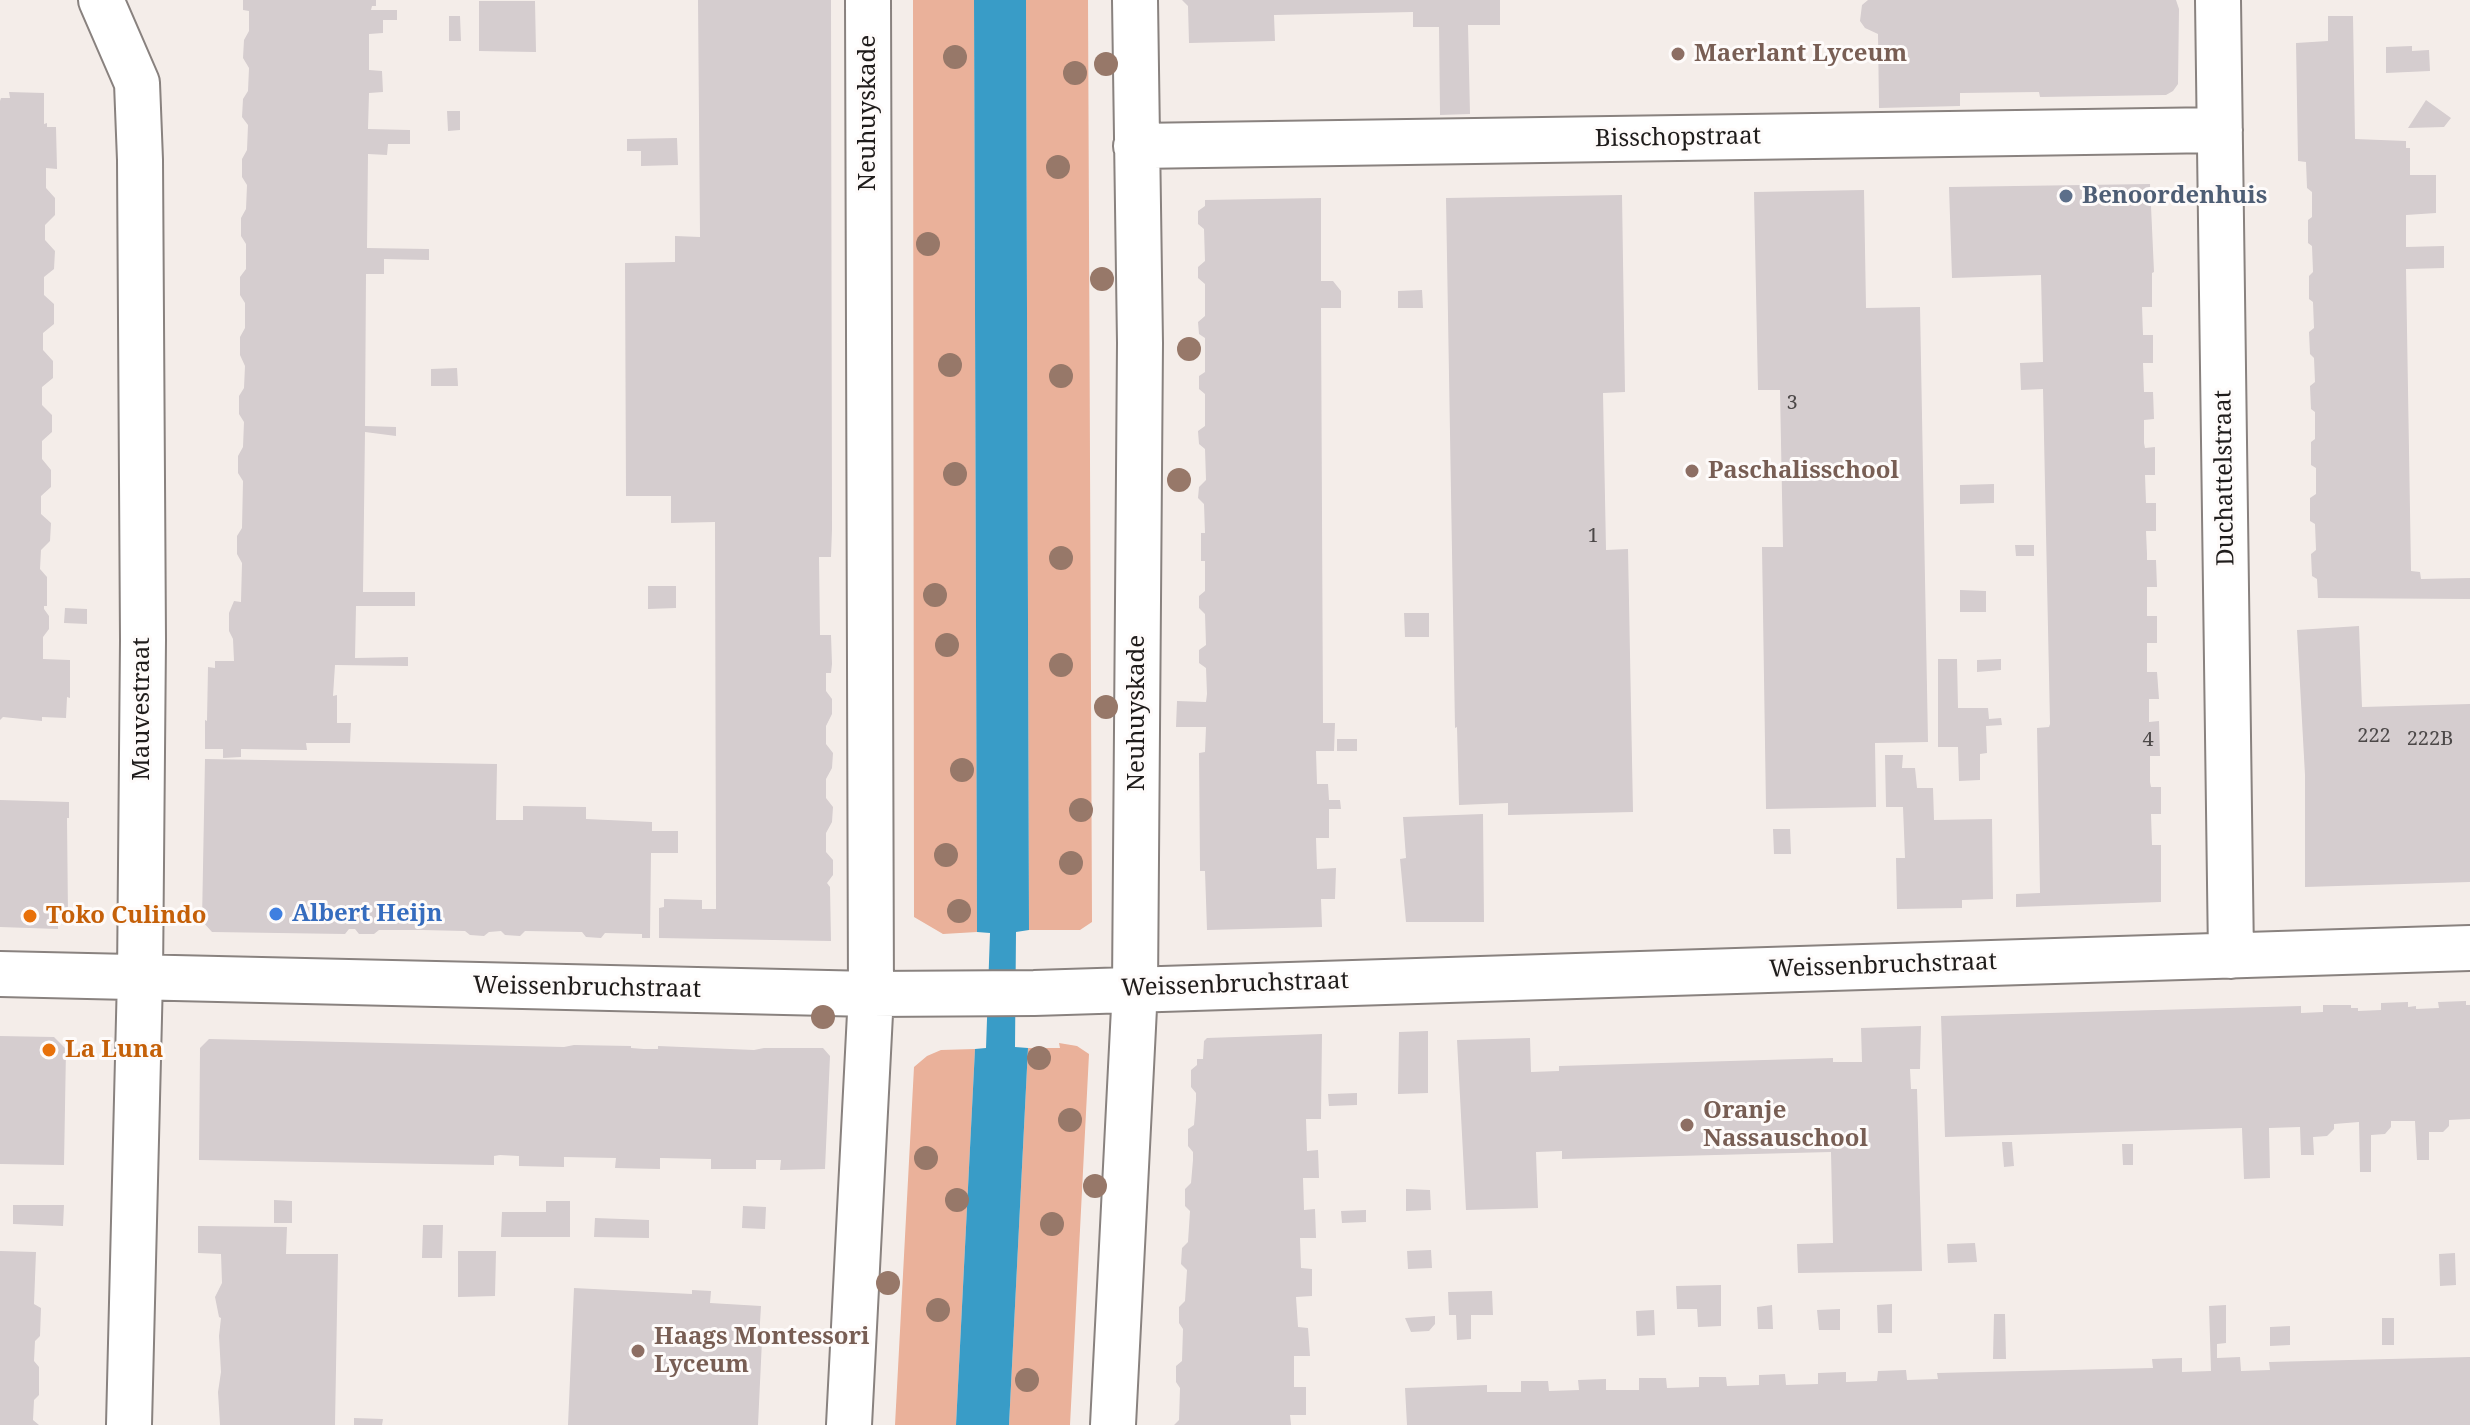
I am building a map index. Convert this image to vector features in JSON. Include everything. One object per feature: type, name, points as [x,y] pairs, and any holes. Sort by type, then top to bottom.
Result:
[{"type":"street","name":"Mauvestraat","points":[[101,0],[137,83],[140,160],[143,640],[140,977],[129,1425]]},
{"type":"street","name":"Neuhuyskade","points":[[849,1425],[871,994],[868,0]]},
{"type":"street","name":"Neuhuyskade","points":[[1113,1425],[1135,988],[1140,343],[1135,0]]},
{"type":"street","name":"Duchattelstraat","points":[[2218,0],[2231,956]]},
{"type":"street","name":"Bisschopstraat","points":[[1136,146],[2220,130]]},
{"type":"street","name":"Weissenbruchstraat","points":[[0,974],[871,994],[1034,993],[2470,948]]},
{"type":"shaded area","points":[[913,0],[974,0],[977,932],[943,934],[914,917]]},
{"type":"shaded area","points":[[1026,0],[1088,0],[1092,922],[1080,930],[1029,930]]},
{"type":"shaded area","points":[[1059,1043],[1077,1046],[1089,1054],[1070,1425],[1009,1425],[1028,1048],[1060,1048]]},
{"type":"shaded area","points":[[975,1049],[956,1425],[895,1425],[914,1067],[941,1050]]},
{"type":"water","points":[[974,0],[1026,0],[1029,930],[1016,932],[1015,1047],[1028,1048],[1009,1425],[956,1425],[975,1049],[986,1048],[990,933],[977,932]]},
{"type":"building","points":[[243,0],[376,0],[376,6],[372,6],[371,10],[397,10],[397,20],[383,20],[383,33],[369,34],[369,70],[382,71],[383,92],[369,93],[368,129],[410,130],[410,144],[388,144],[387,155],[368,154],[367,248],[429,249],[429,260],[384,259],[384,274],[366,274],[365,426],[396,427],[396,436],[365,432],[363,592],[415,592],[415,606],[356,606],[355,658],[408,657],[408,666],[335,665],[333,696],[337,695],[337,723],[351,723],[350,743],[306,743],[307,750],[241,749],[241,757],[223,758],[223,749],[205,749],[205,720],[208,667],[215,668],[215,661],[234,661],[229,613],[234,601],[241,602],[242,563],[237,554],[237,536],[242,528],[243,481],[238,473],[238,456],[243,447],[244,422],[239,414],[239,396],[244,388],[245,366],[240,355],[240,337],[245,328],[245,303],[240,295],[240,277],[246,269],[246,244],[241,236],[241,218],[246,209],[247,185],[242,177],[242,159],[247,150],[248,125],[242,117],[249,68],[243,58],[244,40],[249,31],[249,11],[243,10]]},
{"type":"building","points":[[698,0],[831,0],[832,529],[831,557],[819,557],[820,635],[831,635],[832,664],[831,673],[826,673],[826,691],[832,699],[832,714],[826,726],[826,744],[833,753],[832,768],[826,779],[826,798],[833,807],[832,822],[826,833],[826,852],[833,860],[833,875],[827,883],[830,887],[831,941],[659,938],[659,908],[664,907],[664,899],[702,900],[702,909],[716,909],[715,522],[671,523],[671,496],[626,496],[625,263],[675,262],[675,236],[700,237]]},
{"type":"building","points":[[1182,0],[1500,0],[1500,25],[1468,25],[1470,114],[1440,115],[1439,27],[1413,27],[1413,12],[1274,15],[1275,41],[1189,43],[1188,6]]},
{"type":"building","points":[[1868,0],[2176,0],[2179,9],[2178,84],[2166,95],[2040,97],[2039,92],[1960,93],[1960,106],[1879,108],[1878,34],[1865,28],[1860,21],[1862,5]]},
{"type":"building","points":[[479,1],[535,1],[536,52],[479,51]]},
{"type":"building","points":[[449,16],[460,16],[461,41],[449,41]]},
{"type":"building","points":[[2328,16],[2353,16],[2355,139],[2406,141],[2406,148],[2410,148],[2410,175],[2436,175],[2436,213],[2406,215],[2406,247],[2444,246],[2444,268],[2406,269],[2411,571],[2420,572],[2421,579],[2470,578],[2470,599],[2318,598],[2317,579],[2312,576],[2311,554],[2316,550],[2315,524],[2310,521],[2310,498],[2316,494],[2316,468],[2311,465],[2315,412],[2311,409],[2310,386],[2315,382],[2309,332],[2314,328],[2313,302],[2309,299],[2309,276],[2313,272],[2308,220],[2312,217],[2312,192],[2307,188],[2306,162],[2298,161],[2296,43],[2328,41]]},
{"type":"building","points":[[2412,46],[2412,51],[2429,50],[2430,71],[2386,73],[2386,47]]},
{"type":"building","points":[[9,92],[44,93],[44,124],[56,127],[57,169],[46,168],[46,188],[55,198],[55,215],[45,225],[45,240],[55,251],[54,269],[44,277],[44,295],[54,304],[54,324],[43,333],[43,350],[53,361],[53,378],[42,387],[42,405],[52,415],[52,432],[42,441],[42,459],[51,470],[51,487],[41,496],[41,514],[51,523],[50,541],[41,550],[40,569],[47,577],[47,606],[44,609],[49,616],[49,629],[43,637],[43,659],[70,660],[70,698],[67,697],[66,718],[42,717],[42,721],[3,717],[0,720],[0,101],[1,98],[10,98]]},
{"type":"building","points":[[2426,100],[2451,118],[2444,127],[2408,128]]},
{"type":"building","points":[[447,111],[460,111],[460,130],[448,131]]},
{"type":"building","points":[[677,138],[678,165],[641,166],[641,151],[627,151],[627,139]]},
{"type":"building","points":[[2150,184],[2154,272],[2152,307],[2142,307],[2143,335],[2153,335],[2153,363],[2143,363],[2144,392],[2153,392],[2154,419],[2144,420],[2144,443],[2145,448],[2155,447],[2155,475],[2145,475],[2146,503],[2156,503],[2156,531],[2146,531],[2147,560],[2156,560],[2157,587],[2147,587],[2147,616],[2157,616],[2157,643],[2147,643],[2147,672],[2157,672],[2159,699],[2149,699],[2149,722],[2159,721],[2160,756],[2150,756],[2150,782],[2151,787],[2161,787],[2161,814],[2151,814],[2152,845],[2161,845],[2161,902],[2016,907],[2016,894],[2040,893],[2037,728],[2049,727],[2050,724],[2043,389],[2021,390],[2020,363],[2043,362],[2041,275],[1952,278],[1949,187]]},
{"type":"building","points":[[1864,190],[1866,308],[1920,307],[1928,742],[1875,743],[1876,807],[1766,809],[1762,547],[1783,547],[1780,390],[1758,390],[1754,192]]},
{"type":"building","points":[[1622,195],[1625,392],[1603,393],[1606,550],[1628,549],[1633,812],[1508,815],[1508,803],[1459,805],[1446,198]]},
{"type":"building","points":[[1321,198],[1321,281],[1333,281],[1341,291],[1341,308],[1321,308],[1323,723],[1335,723],[1334,751],[1316,751],[1317,784],[1328,784],[1329,800],[1340,800],[1341,809],[1329,809],[1329,838],[1316,838],[1317,869],[1336,868],[1335,899],[1321,899],[1322,927],[1207,930],[1205,871],[1200,871],[1199,753],[1205,752],[1206,727],[1176,727],[1177,701],[1206,702],[1207,694],[1206,668],[1199,663],[1199,650],[1206,645],[1205,614],[1199,608],[1199,596],[1205,591],[1205,561],[1201,561],[1201,533],[1205,533],[1204,504],[1198,498],[1199,487],[1206,480],[1205,449],[1199,444],[1198,431],[1205,426],[1205,394],[1199,389],[1199,376],[1205,372],[1205,338],[1199,334],[1198,322],[1205,316],[1205,284],[1198,278],[1198,267],[1205,261],[1204,229],[1198,224],[1198,211],[1205,206],[1205,200]]},
{"type":"building","points":[[1422,290],[1423,308],[1398,308],[1398,291]]},
{"type":"building","points":[[457,368],[458,386],[431,386],[431,369]]},
{"type":"building","points":[[1994,484],[1994,503],[1960,504],[1960,485]]},
{"type":"building","points":[[2015,545],[2034,545],[2034,556],[2016,556]]},
{"type":"building","points":[[648,586],[676,586],[676,608],[648,609]]},
{"type":"building","points":[[1960,590],[1986,591],[1986,612],[1960,612]]},
{"type":"building","points":[[65,608],[87,609],[87,624],[64,623]]},
{"type":"building","points":[[1404,613],[1429,613],[1429,637],[1405,637]]},
{"type":"building","points":[[2359,626],[2362,707],[2470,704],[2470,882],[2305,887],[2305,775],[2297,630]]},
{"type":"building","points":[[1938,659],[1957,659],[1958,708],[1988,708],[1989,719],[2001,718],[2002,725],[1986,726],[1987,753],[1980,754],[1980,780],[1959,781],[1958,747],[1938,747]]},
{"type":"building","points":[[2001,659],[2001,670],[1977,672],[1977,660]]},
{"type":"building","points":[[1337,739],[1357,739],[1357,751],[1337,751]]},
{"type":"building","points":[[1885,755],[1903,755],[1902,768],[1915,768],[1917,788],[1933,788],[1934,820],[1992,819],[1993,899],[1962,900],[1962,908],[1897,909],[1896,858],[1905,858],[1903,807],[1886,807]]},
{"type":"building","points":[[205,759],[497,764],[496,820],[523,820],[523,806],[586,807],[586,819],[652,822],[652,831],[678,831],[678,853],[651,853],[650,938],[642,938],[642,934],[605,933],[601,938],[586,937],[582,932],[525,931],[520,936],[505,935],[501,931],[489,932],[484,936],[470,935],[465,931],[422,930],[379,930],[374,934],[359,934],[355,929],[349,929],[345,934],[212,932],[202,921]]},
{"type":"building","points":[[0,800],[69,802],[68,917],[58,924],[58,929],[0,927]]},
{"type":"building","points":[[1483,814],[1484,922],[1406,922],[1400,859],[1406,858],[1403,817]]},
{"type":"building","points":[[1773,829],[1790,829],[1791,854],[1774,854]]},
{"type":"building","points":[[2466,1001],[2466,1005],[2470,1005],[2470,1119],[2449,1120],[2449,1126],[2443,1132],[2429,1132],[2429,1160],[2417,1160],[2415,1121],[2391,1121],[2391,1127],[2385,1134],[2371,1135],[2371,1172],[2360,1172],[2359,1122],[2334,1124],[2334,1129],[2327,1136],[2313,1137],[2314,1155],[2301,1155],[2300,1127],[2269,1128],[2270,1178],[2244,1179],[2242,1128],[1945,1137],[1941,1016],[2301,1006],[2301,1013],[2323,1012],[2323,1005],[2351,1005],[2358,1011],[2381,1010],[2381,1003],[2408,1002],[2408,1007],[2416,1006],[2416,1009],[2439,1008],[2438,1002]]},
{"type":"building","points":[[1921,1026],[1920,1069],[1910,1069],[1911,1089],[1917,1089],[1922,1271],[1798,1273],[1797,1244],[1833,1243],[1831,1152],[1562,1159],[1562,1151],[1536,1152],[1538,1208],[1466,1210],[1457,1040],[1530,1038],[1531,1072],[1559,1071],[1559,1066],[1833,1058],[1833,1062],[1862,1062],[1861,1028]]},
{"type":"building","points":[[1428,1031],[1428,1093],[1398,1094],[1399,1032]]},
{"type":"building","points":[[1322,1034],[1321,1119],[1306,1119],[1307,1151],[1318,1150],[1319,1178],[1303,1178],[1304,1210],[1315,1209],[1316,1238],[1300,1238],[1301,1268],[1312,1269],[1312,1296],[1296,1297],[1298,1327],[1308,1328],[1310,1356],[1294,1356],[1294,1387],[1306,1387],[1306,1415],[1290,1415],[1291,1425],[1174,1425],[1179,1420],[1180,1388],[1176,1382],[1176,1366],[1182,1361],[1183,1329],[1179,1323],[1179,1307],[1185,1301],[1187,1270],[1181,1264],[1182,1248],[1188,1242],[1190,1211],[1185,1206],[1185,1189],[1191,1183],[1193,1160],[1193,1152],[1188,1146],[1188,1129],[1194,1125],[1196,1100],[1196,1093],[1191,1087],[1191,1070],[1197,1065],[1197,1059],[1203,1059],[1207,1038]]},
{"type":"building","points":[[0,1036],[54,1037],[66,1049],[64,1165],[0,1164]]},
{"type":"building","points":[[209,1039],[631,1046],[644,1049],[658,1049],[658,1046],[754,1050],[823,1048],[830,1056],[825,1169],[780,1170],[781,1160],[756,1160],[756,1169],[711,1169],[711,1159],[660,1158],[660,1169],[615,1168],[616,1158],[564,1157],[564,1167],[519,1166],[519,1156],[500,1155],[494,1156],[494,1165],[199,1160],[200,1048]]},
{"type":"building","points":[[1357,1093],[1357,1105],[1329,1106],[1328,1094]]},
{"type":"building","points":[[2002,1142],[2012,1142],[2014,1166],[2004,1167]]},
{"type":"building","points":[[2122,1144],[2133,1144],[2133,1165],[2123,1165]]},
{"type":"building","points":[[1406,1189],[1430,1190],[1431,1210],[1406,1211]]},
{"type":"building","points":[[274,1200],[292,1201],[292,1223],[274,1223]]},
{"type":"building","points":[[546,1201],[570,1201],[570,1237],[501,1237],[502,1212],[546,1212]]},
{"type":"building","points":[[13,1205],[64,1205],[63,1226],[13,1224]]},
{"type":"building","points":[[743,1206],[766,1207],[765,1229],[742,1228]]},
{"type":"building","points":[[1366,1210],[1366,1222],[1342,1223],[1341,1211]]},
{"type":"building","points":[[595,1218],[649,1220],[649,1238],[594,1237]]},
{"type":"building","points":[[423,1225],[443,1225],[442,1258],[422,1258]]},
{"type":"building","points":[[198,1226],[287,1227],[286,1254],[338,1254],[335,1425],[220,1425],[221,1318],[215,1297],[222,1283],[221,1254],[198,1253]]},
{"type":"building","points":[[1975,1243],[1977,1262],[1948,1263],[1947,1244]]},
{"type":"building","points":[[1431,1250],[1432,1268],[1408,1269],[1407,1251]]},
{"type":"building","points":[[0,1251],[36,1252],[34,1304],[41,1308],[40,1336],[35,1341],[34,1361],[39,1367],[39,1395],[34,1400],[33,1420],[39,1425],[0,1425]]},
{"type":"building","points":[[458,1251],[496,1251],[495,1296],[458,1297]]},
{"type":"building","points":[[2455,1253],[2456,1285],[2440,1286],[2439,1254]]},
{"type":"building","points":[[1721,1285],[1721,1326],[1698,1327],[1697,1309],[1677,1309],[1676,1286]]},
{"type":"building","points":[[574,1288],[692,1294],[692,1290],[711,1291],[710,1303],[761,1306],[758,1425],[568,1425]]},
{"type":"building","points":[[1492,1291],[1493,1315],[1471,1315],[1471,1339],[1457,1340],[1456,1315],[1449,1315],[1448,1292]]},
{"type":"building","points":[[1892,1304],[1892,1333],[1878,1333],[1877,1305]]},
{"type":"building","points":[[1772,1305],[1773,1329],[1758,1329],[1757,1307]]},
{"type":"building","points":[[2226,1305],[2226,1343],[2217,1344],[2217,1358],[2240,1357],[2241,1371],[2270,1370],[2269,1362],[2470,1357],[2470,1425],[1407,1425],[1405,1388],[1487,1385],[1487,1392],[1521,1392],[1521,1381],[1548,1381],[1549,1391],[1579,1390],[1578,1380],[1606,1379],[1606,1390],[1639,1390],[1639,1378],[1666,1378],[1667,1388],[1699,1387],[1699,1377],[1726,1377],[1727,1386],[1759,1385],[1759,1375],[1785,1374],[1786,1385],[1818,1384],[1818,1373],[1846,1372],[1846,1382],[1877,1381],[1878,1371],[1906,1370],[1907,1380],[1938,1379],[1937,1373],[2153,1368],[2152,1359],[2182,1358],[2182,1372],[2211,1371],[2209,1306]]},
{"type":"building","points":[[1840,1309],[1840,1330],[1819,1330],[1817,1310]]},
{"type":"building","points":[[1654,1310],[1655,1335],[1637,1336],[1636,1311]]},
{"type":"building","points":[[1994,1314],[2005,1314],[2006,1359],[1993,1359]]},
{"type":"building","points":[[1435,1316],[1435,1324],[1429,1331],[1411,1332],[1405,1318]]},
{"type":"building","points":[[2382,1318],[2394,1318],[2394,1345],[2382,1345]]},
{"type":"building","points":[[2290,1326],[2290,1345],[2270,1346],[2270,1327]]},
{"type":"building","points":[[354,1418],[383,1419],[382,1425],[354,1425]]},
{"type":"place","name":"Maerlant Lyceum","points":[[1678,54]]},
{"type":"place","name":"Benoordenhuis","points":[[2066,196]]},
{"type":"place","name":"Paschalisschool","points":[[1692,471]]},
{"type":"place","name":"Albert Heijn","points":[[276,914]]},
{"type":"place","name":"Toko Culindo","points":[[30,916]]},
{"type":"place","name":"La Luna","points":[[49,1050]]},
{"type":"place","name":"Oranje Nassauschool","points":[[1687,1125]]},
{"type":"place","name":"Haags Montessori Lyceum","points":[[638,1351]]}]
